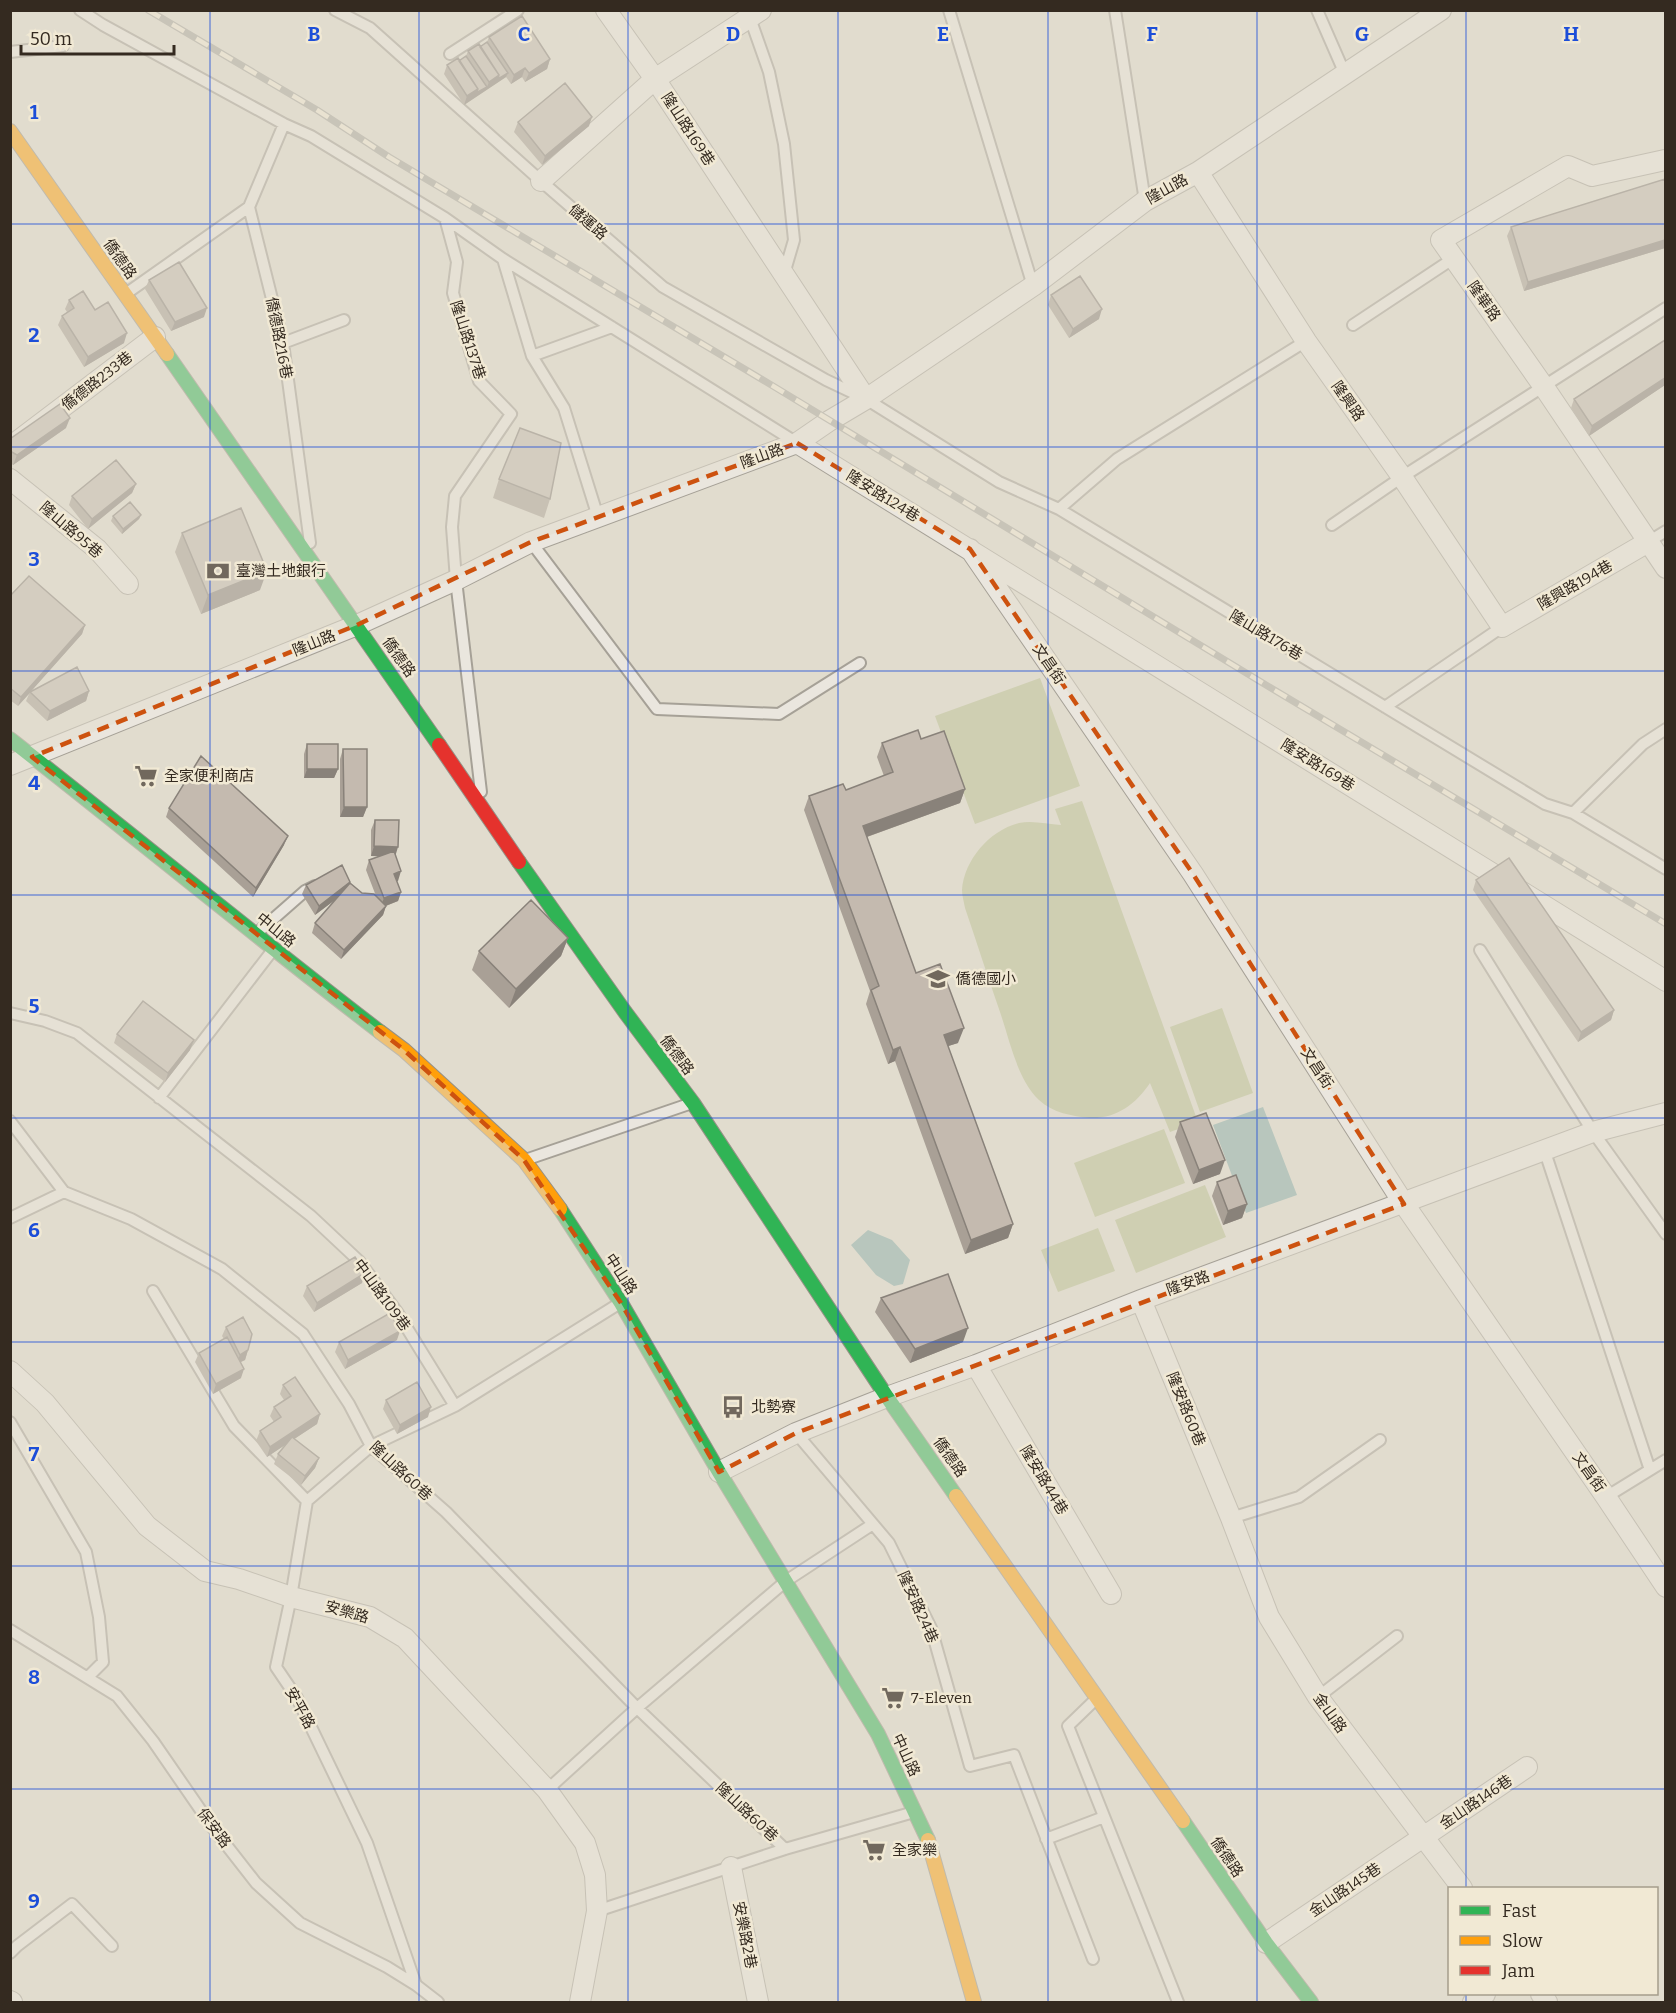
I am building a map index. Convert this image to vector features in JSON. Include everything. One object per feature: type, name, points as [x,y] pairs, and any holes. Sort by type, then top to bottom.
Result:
[{"type":"street","points":[[541,181],[655,79],[606,10]]},
{"type":"street","name":"隆山路","points":[[10,765],[357,625],[456,580],[531,542],[797,443],[1033,286],[1145,201],[1198,172],[1441,10]]},
{"type":"street","name":"隆山路169巷","points":[[756,14],[655,79],[866,399]]},
{"type":"street","name":"僑德路","points":[[10,131],[625,1012],[693,1103],[887,1397],[1098,1697],[1266,1943],[1311,2002]]},
{"type":"street","name":"隆華路","points":[[1665,160],[1592,176],[1568,166],[1441,240],[1544,387],[1665,568]]},
{"type":"street","name":"隆興路","points":[[1198,172],[1306,341],[1402,477],[1502,627]]},
{"type":"street","name":"僑德路233巷","points":[[10,447],[154,337]]},
{"type":"street","name":"隆安路124巷","points":[[797,443],[970,549]]},
{"type":"street","name":"隆山路95巷","points":[[11,480],[97,549],[128,584]]},
{"type":"street","name":"隆興路194巷","points":[[1502,627],[1648,542]]},
{"type":"street","name":"隆安路169巷","points":[[970,549],[1665,981]]},
{"type":"street","name":"文昌街","points":[[970,549],[1193,874],[1404,1204],[1606,1497],[1665,1587]]},
{"type":"street","name":"中山路","points":[[10,739],[151,849],[273,950],[404,1050],[524,1160],[543,1184],[621,1303],[718,1472],[878,1734],[929,1841],[974,2002]]},
{"type":"street","name":"隆安路","points":[[718,1472],[796,1433],[1141,1300],[1545,1152],[1593,1132],[1665,1113]]},
{"type":"street","name":"隆安路60巷","points":[[1141,1300],[1231,1518]]},
{"type":"street","name":"隆安路44巷","points":[[976,1365],[1111,1594]]},
{"type":"street","name":"安樂路","points":[[10,1371],[45,1403],[147,1526],[206,1571],[239,1579],[291,1597],[370,1617],[405,1638],[547,1790],[585,1843],[595,1875],[597,1911],[580,2002]]},
{"type":"street","name":"金山路","points":[[1231,1518],[1269,1617],[1318,1697],[1461,1887]]},
{"type":"street","name":"金山路146巷","points":[[1424,1838],[1527,1767]]},
{"type":"street","name":"金山路145巷","points":[[1266,1943],[1424,1838]]},
{"type":"street","name":"安樂路2巷","points":[[731,1867],[758,2002]]},
{"type":"lane","points":[[80,10],[103,25],[284,124],[311,136],[445,218],[503,259],[797,443]]},
{"type":"lane","name":"儲運路","points":[[335,10],[370,28],[663,287],[826,380],[866,399]]},
{"type":"lane","points":[[450,54],[518,10]]},
{"type":"lane","points":[[950,10],[1033,286]]},
{"type":"lane","points":[[1115,10],[1145,201]]},
{"type":"lane","points":[[1317,10],[1345,74]]},
{"type":"lane","name":"隆山路169巷","points":[[756,14],[784,144],[794,240],[784,274]]},
{"type":"lane","points":[[10,52],[63,46]]},
{"type":"lane","points":[[125,294],[249,207],[284,124]]},
{"type":"lane","name":"僑德路216巷","points":[[249,207],[283,343],[312,561]]},
{"type":"lane","name":"隆山路137巷","points":[[445,218],[457,262],[453,294],[478,381],[511,414],[455,496],[452,527],[456,580]]},
{"type":"lane","points":[[1353,325],[1454,258]]},
{"type":"lane","points":[[503,259],[532,356],[564,408],[598,517]]},
{"type":"lane","points":[[1332,525],[1402,477],[1665,308]]},
{"type":"lane","points":[[283,343],[344,320]]},
{"type":"lane","points":[[532,356],[612,327]]},
{"type":"lane","points":[[1059,509],[1117,459],[1306,341]]},
{"type":"lane","name":"隆山路176巷","points":[[866,399],[999,482],[1059,509],[1545,804],[1574,813],[1665,869]]},
{"type":"lane","points":[[1648,542],[1665,531]]},
{"type":"lane","points":[[531,542],[657,709],[779,714],[860,663]]},
{"type":"lane","points":[[456,580],[482,807]]},
{"type":"lane","points":[[1385,707],[1502,627]]},
{"type":"lane","points":[[1574,813],[1643,744],[1665,729]]},
{"type":"lane","points":[[255,935],[305,891],[322,882]]},
{"type":"lane","points":[[159,1098],[273,950]]},
{"type":"lane","points":[[1480,950],[1593,1132],[1665,1234]]},
{"type":"lane","name":"中山路109巷","points":[[10,1013],[45,1021],[77,1033],[312,1216],[359,1261],[397,1312],[455,1406]]},
{"type":"lane","points":[[524,1160],[693,1103]]},
{"type":"lane","points":[[10,1121],[64,1192],[10,1218]]},
{"type":"lane","points":[[1545,1152],[1650,1470]]},
{"type":"lane","name":"隆山路60巷","points":[[64,1192],[131,1219],[222,1269],[303,1334],[349,1404],[371,1446],[446,1512],[637,1708],[785,1849]]},
{"type":"lane","points":[[153,1292],[234,1426],[307,1501],[371,1446],[455,1406],[621,1303]]},
{"type":"lane","points":[[10,1422],[86,1552],[99,1617],[103,1662],[88,1677]]},
{"type":"lane","name":"隆安路24巷","points":[[796,1433],[889,1543],[930,1628],[970,1766],[1014,1755],[1094,1959]]},
{"type":"lane","points":[[1231,1518],[1299,1497],[1380,1440]]},
{"type":"lane","points":[[1606,1497],[1665,1460]]},
{"type":"lane","name":"安平路","points":[[307,1501],[276,1668],[297,1698],[367,1843],[416,1985]]},
{"type":"lane","points":[[547,1790],[637,1708],[786,1581],[873,1524]]},
{"type":"lane","name":"保安路","points":[[10,1630],[117,1696],[153,1741],[213,1828],[255,1883],[300,1923],[387,1967],[438,2002]]},
{"type":"lane","points":[[1318,1697],[1397,1636]]},
{"type":"lane","points":[[1098,1697],[1068,1726],[1178,2002]]},
{"type":"lane","points":[[597,1911],[785,1849],[915,1812]]},
{"type":"lane","points":[[1046,1839],[1104,1817]]},
{"type":"lane","points":[[10,1953],[72,1904],[112,1947]]},
{"type":"highlighted area","points":[[797,443],[970,549],[1193,874],[1404,1204],[796,1433],[719,1472],[621,1303],[524,1160],[404,1050],[32,757],[357,625],[531,542]]},
{"type":"green space","points":[[1040,678],[1080,786],[975,824],[935,716]]},
{"type":"green space","points":[[1082,801],[1198,1122],[1170,1132],[1150,1083],[1132,1104],[1117,1113],[1099,1118],[1063,1113],[1039,1100],[1025,1081],[1015,1059],[965,908],[962,892],[964,879],[973,857],[989,839],[1008,827],[1024,822],[1061,825],[1055,809]]},
{"type":"green space","points":[[1222,1008],[1253,1093],[1200,1112],[1170,1027]]},
{"type":"green space","points":[[1164,1129],[1185,1183],[1095,1217],[1074,1163]]},
{"type":"green space","points":[[1205,1185],[1226,1237],[1136,1273],[1115,1220]]},
{"type":"green space","points":[[1098,1228],[1115,1271],[1058,1292],[1041,1250]]},
{"type":"shaded area","points":[[1263,1107],[1297,1195],[1246,1213],[1213,1125]]},
{"type":"shaded area","points":[[868,1230],[892,1240],[910,1260],[903,1284],[894,1286],[876,1275],[851,1245]]},
{"type":"building","points":[[522,16],[550,59],[529,73],[525,68],[514,75],[489,37]]},
{"type":"building","points":[[487,42],[508,73],[498,79],[499,75],[480,47]]},
{"type":"building","points":[[479,44],[499,75],[489,82],[468,51]]},
{"type":"building","points":[[466,56],[487,87],[476,93],[478,89],[459,61]]},
{"type":"building","points":[[458,58],[478,89],[467,96],[447,65]]},
{"type":"building","points":[[565,83],[592,117],[545,156],[518,122]]},
{"type":"building","points":[[1665,179],[1665,240],[1528,282],[1511,227]]},
{"type":"building","points":[[179,262],[207,308],[175,322],[149,280]]},
{"type":"building","points":[[1080,276],[1102,309],[1073,329],[1051,295]]},
{"type":"building","points":[[83,291],[95,310],[108,302],[127,333],[88,357],[62,316],[74,308],[69,300]]},
{"type":"building","points":[[1665,340],[1665,378],[1592,426],[1574,399]]},
{"type":"building","points":[[60,404],[70,418],[17,455],[10,451],[10,439]]},
{"type":"building","points":[[520,428],[561,443],[550,499],[499,479]]},
{"type":"building","points":[[116,460],[136,484],[92,519],[72,496]]},
{"type":"building","points":[[130,502],[141,515],[123,529],[113,516]]},
{"type":"building","name":"臺灣土地銀行","points":[[241,508],[267,571],[208,595],[182,533]]},
{"type":"building","points":[[29,576],[85,625],[21,697],[10,688],[10,596]]},
{"type":"building","points":[[77,667],[89,691],[50,711],[30,692]]},
{"type":"building","points":[[918,730],[921,739],[944,731],[965,789],[863,826],[916,973],[940,964],[964,1028],[944,1035],[1013,1224],[971,1240],[900,1047],[893,1050],[871,990],[879,986],[809,796],[843,784],[846,790],[893,772],[882,743]]},
{"type":"building","points":[[307,744],[338,744],[338,769],[307,769]]},
{"type":"building","points":[[343,749],[367,749],[367,807],[344,807]]},
{"type":"building","points":[[201,756],[288,836],[256,888],[169,808]]},
{"type":"building","points":[[375,820],[399,820],[398,847],[374,846]]},
{"type":"building","points":[[394,851],[401,871],[394,874],[401,892],[384,898],[369,860]]},
{"type":"building","points":[[1509,858],[1614,1010],[1581,1032],[1476,880]]},
{"type":"building","points":[[342,865],[350,882],[319,906],[306,885]]},
{"type":"building","points":[[350,883],[362,893],[374,894],[386,906],[344,950],[315,923]]},
{"type":"building","points":[[531,900],[568,938],[516,989],[479,951]]},
{"type":"building","points":[[143,1001],[194,1040],[168,1073],[117,1034]]},
{"type":"building","points":[[1206,1113],[1225,1160],[1199,1170],[1180,1122]]},
{"type":"building","points":[[1236,1175],[1247,1204],[1228,1211],[1217,1182]]},
{"type":"building","points":[[355,1257],[365,1273],[317,1303],[307,1286]]},
{"type":"building","points":[[948,1274],[968,1328],[915,1349],[881,1298]]},
{"type":"building","points":[[390,1313],[400,1331],[348,1360],[339,1342]]},
{"type":"building","points":[[243,1317],[252,1334],[248,1350],[240,1355],[226,1327]]},
{"type":"building","points":[[227,1337],[244,1369],[216,1384],[199,1353]]},
{"type":"building","points":[[295,1377],[320,1414],[270,1447],[260,1431],[281,1417],[274,1407],[291,1396],[283,1385]]},
{"type":"building","points":[[417,1382],[431,1407],[400,1425],[386,1400]]},
{"type":"building","points":[[292,1437],[319,1458],[305,1476],[278,1454]]},
{"type":"railway","points":[[148,10],[1666,924]]},
{"type":"traffic: fast","points":[[167,354],[439,745]]},
{"type":"traffic: fast","points":[[10,739],[380,1032]]},
{"type":"traffic: fast","points":[[519,862],[625,1012],[693,1103],[887,1397],[956,1496]]},
{"type":"traffic: fast","points":[[560,1209],[621,1303],[719,1472],[878,1734],[928,1840]]},
{"type":"traffic: fast","points":[[1183,1821],[1266,1943],[1311,2002]]},
{"type":"traffic: slow","points":[[10,131],[167,354]]},
{"type":"traffic: slow","points":[[380,1032],[404,1050],[524,1160],[560,1209]]},
{"type":"traffic: slow","points":[[956,1496],[1183,1821]]},
{"type":"traffic: slow","points":[[928,1840],[974,2002]]},
{"type":"traffic: jam","points":[[439,745],[519,862]]},
{"type":"place","name":"臺灣土地銀行","points":[[218,571]]},
{"type":"place","name":"全家便利商店","points":[[146,776]]},
{"type":"place","name":"僑德國小","points":[[938,979]]},
{"type":"place","name":"北勢寮","points":[[733,1407]]},
{"type":"place","name":"7-Eleven","points":[[893,1698]]},
{"type":"place","name":"全家樂","points":[[874,1850]]}]
